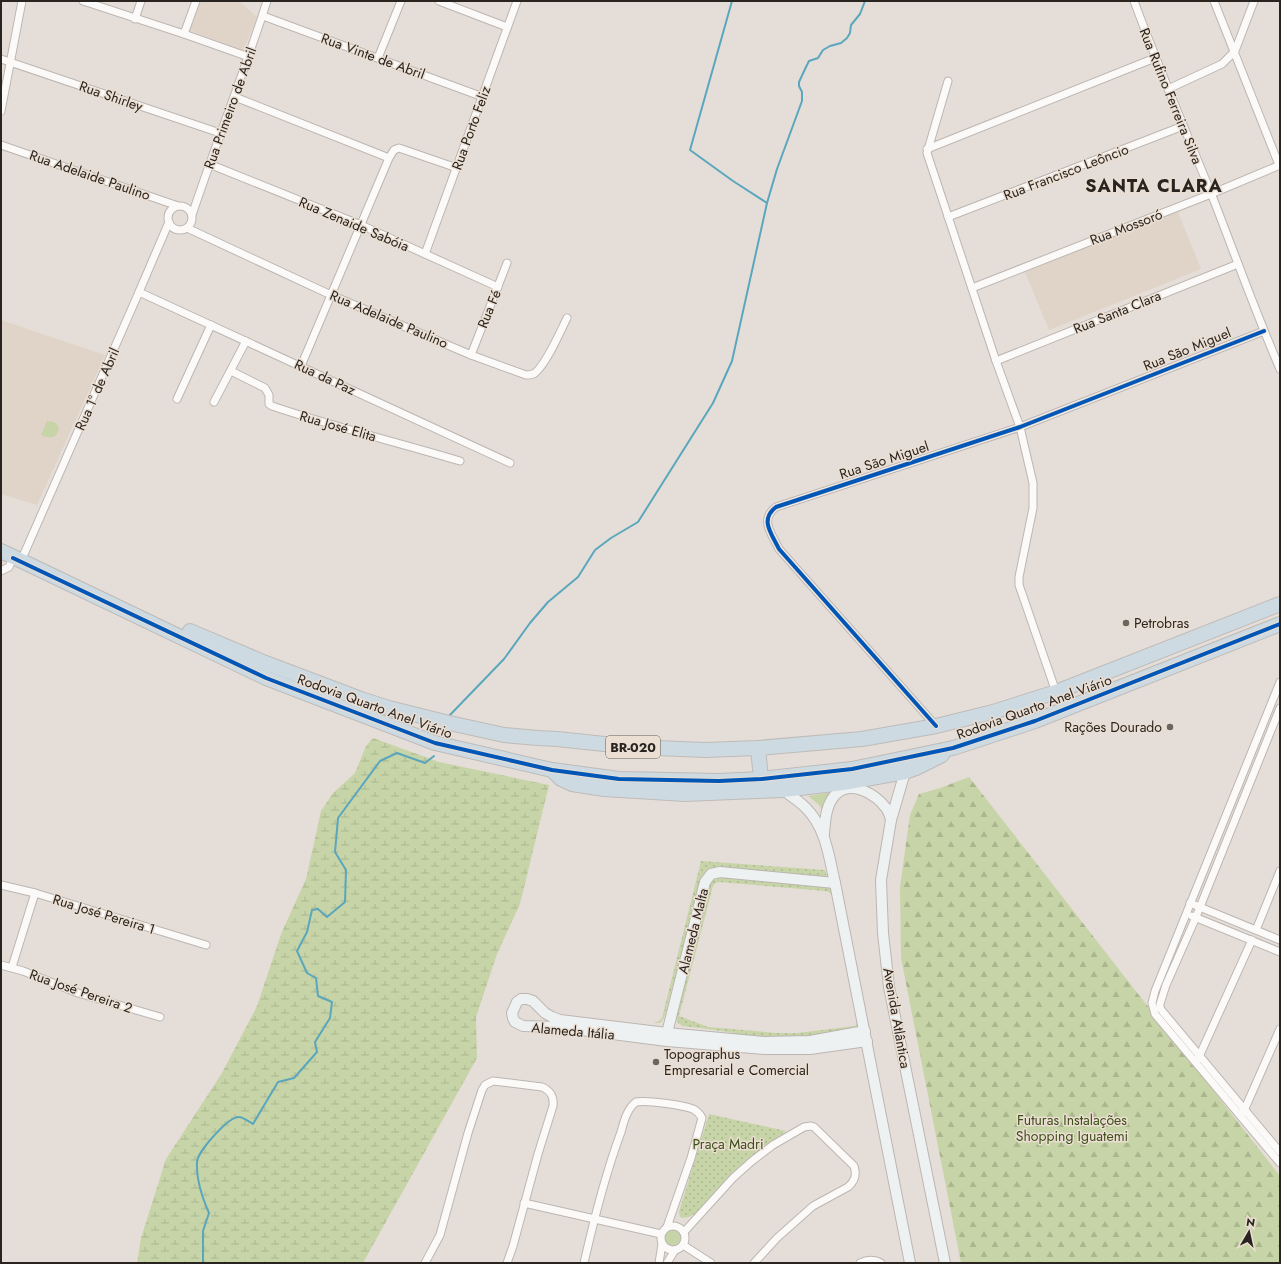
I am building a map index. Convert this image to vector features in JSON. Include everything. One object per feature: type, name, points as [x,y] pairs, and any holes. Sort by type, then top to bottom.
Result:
[{"type":"highway","name":"Rodovia Quarto Anel Viário","points":[[1,543],[13,554],[266,678],[435,743],[552,770],[619,779],[719,781],[761,779],[852,769],[953,748],[1035,721],[1280,624]]},
{"type":"highway","name":"Rodovia Quarto Anel Viário","points":[[13,554],[211,640],[348,694],[389,708],[475,729],[504,734],[531,738],[664,749],[758,748],[862,739],[936,726],[993,712],[1056,692],[1280,604]]},
{"type":"highway","points":[[1177,644],[1185,661]]},
{"type":"highway","points":[[758,748],[761,779]]},
{"type":"highway","points":[[552,770],[559,777],[572,784],[604,789],[685,794],[783,790],[843,783],[905,772],[938,758],[953,748]]},
{"type":"street","points":[[1,111],[22,1]]},
{"type":"street","points":[[83,1],[184,34],[249,58]]},
{"type":"street","points":[[135,19],[141,1]]},
{"type":"street","points":[[184,34],[196,1]]},
{"type":"street","name":"Rua Primeiro de Abril","points":[[192,215],[220,133],[249,58],[267,1]]},
{"type":"street","points":[[378,58],[401,1]]},
{"type":"street","points":[[439,1],[507,26]]},
{"type":"street","name":"Rua Porto Feliz","points":[[425,254],[517,1]]},
{"type":"street","name":"Rua Rufino Ferreira Silva","points":[[1134,1],[1155,58],[1280,368]]},
{"type":"street","points":[[1214,1],[1280,165]]},
{"type":"street","points":[[1168,89],[1222,64],[1235,52],[1254,1]]},
{"type":"street","name":"Rua Vinte de Abril","points":[[263,16],[483,97]]},
{"type":"street","points":[[927,149],[1155,58]]},
{"type":"street","name":"Rua Shirley","points":[[1,59],[220,133]]},
{"type":"street","points":[[948,81],[927,149],[928,158],[996,361],[1020,427],[1033,483],[1034,497],[1019,577],[1019,585],[1056,692]]},
{"type":"street","points":[[235,97],[389,158]]},
{"type":"street","name":"Rua Francisco Leôncio","points":[[948,217],[1183,126]]},
{"type":"street","name":"Rua Adelaide Paulino","points":[[1,145],[178,206]]},
{"type":"street","points":[[300,366],[389,158],[394,150],[399,148],[457,168]]},
{"type":"street","name":"Rua Zenaide Sabóia","points":[[209,164],[360,225],[498,287]]},
{"type":"street","name":"Rua Mossoró","points":[[972,288],[1211,194],[1280,165]]},
{"type":"street","points":[[178,206],[187,208],[192,215],[191,222],[187,228],[183,229],[173,228],[168,217],[169,212],[178,206]]},
{"type":"street","name":"Rua 1º de Abril","points":[[1,571],[9,566],[13,554],[139,292],[169,222]]},
{"type":"street","name":"Rua Adelaide Paulino","points":[[187,228],[331,294],[471,355],[526,375],[531,375],[536,372],[544,362],[567,318]]},
{"type":"street","name":"Rua Fé","points":[[471,355],[507,263]]},
{"type":"street","name":"Rua Santa Clara","points":[[996,361],[1238,264]]},
{"type":"street","name":"Rua da Paz","points":[[139,292],[510,463]]},
{"type":"street","points":[[177,399],[211,324]]},
{"type":"street","name":"Rua São Miguel","points":[[936,726],[779,548],[768,526],[767,518],[770,511],[776,507],[1020,427],[1264,331]]},
{"type":"street","points":[[214,402],[246,341]]},
{"type":"street","name":"Rua José Elita","points":[[231,371],[265,388],[269,395],[269,404],[272,406],[316,421],[415,447],[460,461]]},
{"type":"street","points":[[1280,682],[1158,982],[1152,1003],[1155,1014],[1198,1060],[1243,1114],[1280,1163]]},
{"type":"street","points":[[1198,1060],[1160,1008],[1160,1004],[1166,985],[1196,917],[1280,708]]},
{"type":"street","name":"Avenida Atlântica","points":[[905,772],[891,820],[881,880],[883,933],[889,987],[946,1263]]},
{"type":"street","points":[[1240,782],[1249,786]]},
{"type":"street","points":[[824,836],[825,816],[830,803],[836,794],[844,789],[851,788],[870,794],[880,801],[887,810],[891,820]]},
{"type":"street","points":[[783,790],[809,811],[819,824],[824,836],[866,1036],[910,1263]]},
{"type":"street","points":[[1256,930],[1280,871]]},
{"type":"street","name":"Alameda Malta","points":[[668,1040],[705,882],[711,874],[720,872],[835,883]]},
{"type":"street","name":"Rua José Pereira 1","points":[[1,884],[206,945]]},
{"type":"street","points":[[12,967],[35,893]]},
{"type":"street","points":[[1190,903],[1280,940]]},
{"type":"street","points":[[1186,913],[1280,952]]},
{"type":"street","points":[[1198,1060],[1252,940]]},
{"type":"street","name":"Rua José Pereira 2","points":[[1,964],[78,993],[160,1017]]},
{"type":"street","points":[[1158,982],[1166,985]]},
{"type":"street","name":"Alameda Itália","points":[[668,1040],[552,1018],[533,1001],[527,999],[522,999],[517,1002],[513,1008],[512,1018],[518,1025],[558,1027],[668,1040],[790,1042],[866,1036]]},
{"type":"street","points":[[540,1027],[545,1013]]},
{"type":"street","points":[[1243,1114],[1280,1029]]},
{"type":"street","points":[[425,1263],[440,1235],[468,1133],[482,1090],[485,1085],[493,1081],[542,1087],[547,1089],[554,1099],[507,1263]]},
{"type":"street","points":[[584,1263],[594,1219],[614,1149],[629,1109],[636,1102],[647,1101],[692,1109],[702,1118],[691,1158],[667,1227],[661,1234],[662,1244],[659,1263]]},
{"type":"street","points":[[1243,1114],[1280,1152]]},
{"type":"street","points":[[684,1232],[734,1178],[752,1161],[773,1145],[804,1127],[814,1127],[854,1166],[856,1171],[853,1183],[848,1188],[813,1206],[776,1238],[754,1263]]},
{"type":"street","points":[[524,1202],[661,1234]]},
{"type":"street","points":[[667,1227],[677,1226],[684,1232],[685,1238],[683,1245],[675,1250],[667,1263]]},
{"type":"street","points":[[662,1244],[667,1249],[675,1250]]},
{"type":"street","points":[[683,1245],[711,1263]]},
{"type":"street","points":[[860,1263],[867,1260],[874,1260],[882,1263]]},
{"type":"shaded area","points":[[198,1],[239,1],[257,17],[242,50],[189,30]]},
{"type":"shaded area","points":[[1177,210],[1201,269],[1049,330],[1025,272]]},
{"type":"shaded area","points":[[1,320],[105,355],[37,505],[1,494]]},
{"type":"green space","points":[[47,421],[54,422],[59,427],[57,434],[53,437],[41,435]]},
{"type":"green space","points":[[373,738],[439,762],[549,785],[520,904],[497,954],[476,1017],[477,1058],[363,1263],[137,1263],[141,1238],[166,1159],[222,1073],[257,1006],[281,934],[306,879],[321,811],[333,793],[355,773],[366,746]]},
{"type":"green space","name":"Futuras Instalações Shopping Iguatemi","points":[[969,777],[1280,1176],[1280,1263],[961,1263],[901,958],[900,887],[910,815],[919,794]]},
{"type":"green space","points":[[835,792],[823,812],[819,805],[808,796]]},
{"type":"green space","points":[[701,861],[825,870],[827,877],[824,878],[721,868],[711,869],[706,872],[701,880],[664,1018],[660,1023],[654,1023],[662,1018]]},
{"type":"green space","points":[[721,877],[828,887],[832,890],[863,1028],[823,1037],[778,1040],[683,1026],[678,1023],[676,1017],[709,884],[712,880]],"holes":[[[719,882],[825,891],[832,895],[858,1022],[855,1026],[797,1033],[777,1033],[708,1027],[679,1016],[715,883]]]},
{"type":"green space","name":"Praça Madri","points":[[709,1114],[786,1131],[744,1164],[696,1213],[692,1216],[684,1218],[680,1217],[679,1212]]},
{"type":"green space","points":[[669,1228],[677,1228],[683,1234],[683,1242],[677,1248],[669,1248],[663,1242],[663,1234]]},
{"type":"waterway","points":[[732,1],[690,150],[767,203]]},
{"type":"waterway","points":[[449,716],[504,659],[530,623],[548,602],[578,577],[595,550],[611,538],[638,522],[713,403],[732,361],[767,203],[777,169],[802,101],[802,92],[799,82],[809,61],[818,58],[823,50],[841,43],[847,38],[850,33],[851,25],[860,14],[865,1]]},
{"type":"waterway","points":[[203,1263],[203,1231],[209,1213],[199,1182],[197,1169],[198,1157],[214,1135],[234,1118],[241,1117],[253,1124],[278,1082],[294,1078],[317,1052],[315,1042],[330,1018],[332,1002],[318,996],[316,978],[307,973],[297,951],[307,932],[312,910],[318,909],[327,917],[345,902],[346,870],[335,852],[338,818],[380,761],[397,753],[425,763],[434,756]]},
{"type":"cycle path","points":[[936,726],[779,549],[768,527],[768,517],[771,512],[776,507],[1020,427],[1264,331]]},
{"type":"cycle path","points":[[13,558],[266,678],[435,743],[552,770],[619,779],[719,781],[761,779],[852,769],[953,748],[1035,721],[1280,624]]},
{"type":"place","name":"Petrobras","points":[[1126,623]]},
{"type":"place","name":"Rações Dourado","points":[[1170,727]]},
{"type":"place","name":"Topographus Empresarial e Comercial","points":[[656,1062]]},
{"type":"district","name":"SANTA CLARA","points":[[1154,186]]}]
